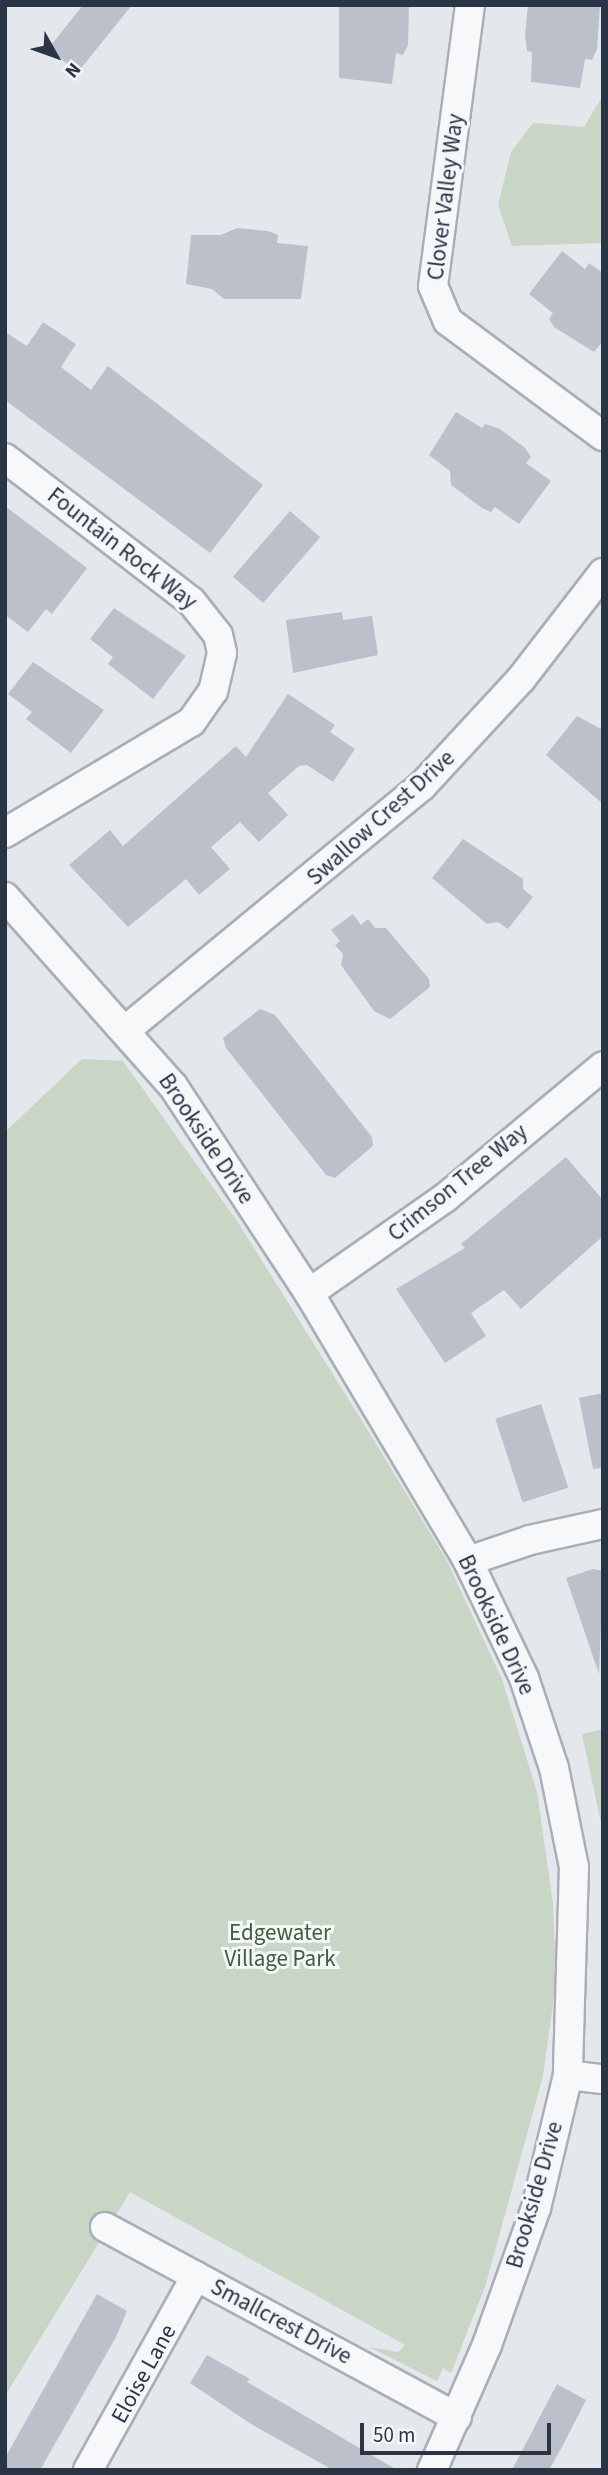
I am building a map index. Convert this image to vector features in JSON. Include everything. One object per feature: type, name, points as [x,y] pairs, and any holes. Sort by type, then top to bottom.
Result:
[{"type":"street","name":"Clover Valley Way","points":[[470,5],[433,286],[448,321],[603,436]]},
{"type":"street","name":"Fountain Rock Way","points":[[5,458],[191,601],[218,635],[222,653],[213,691],[191,722],[5,833]]},
{"type":"street","name":"Swallow Crest Drive","points":[[127,1029],[422,786],[521,679],[603,573]]},
{"type":"street","name":"Brookside Drive","points":[[5,897],[127,1029],[173,1086],[309,1293],[468,1561],[524,1678],[554,1768],[574,1867],[568,2075],[536,2208],[457,2417],[432,2470]]},
{"type":"street","name":"Crimson Tree Way","points":[[309,1293],[446,1197],[603,1066]]},
{"type":"street","points":[[468,1561],[530,1540],[603,1524]]},
{"type":"street","points":[[568,2075],[603,2080]]},
{"type":"street","name":"Smallcrest Drive","points":[[105,2227],[457,2417]]},
{"type":"street","name":"Eloise Lane","points":[[88,2470],[196,2276]]},
{"type":"green space","points":[[603,95],[603,243],[512,246],[498,205],[511,152],[533,123],[584,127]]},
{"type":"green space","name":"Edgewater Village Park","points":[[82,1059],[123,1061],[239,1224],[367,1429],[446,1559],[502,1679],[537,1792],[553,1903],[556,1983],[543,2076],[485,2287],[451,2373],[443,2368],[437,2381],[369,2347],[398,2352],[405,2345],[130,2192],[5,2396],[5,1132]]},
{"type":"green space","points":[[603,1729],[603,1832],[582,1734]]},
{"type":"building","points":[[83,5],[132,5],[78,72],[48,49]]},
{"type":"building","points":[[339,5],[409,5],[408,45],[403,55],[396,53],[392,84],[339,78]]},
{"type":"building","points":[[528,5],[600,5],[597,49],[592,60],[585,59],[580,88],[531,82],[532,52],[527,51],[525,36]]},
{"type":"building","points":[[237,228],[268,231],[278,235],[277,243],[308,246],[301,299],[224,299],[212,289],[186,284],[191,235],[221,235]]},
{"type":"building","points":[[562,251],[585,269],[589,263],[603,273],[603,341],[594,352],[554,327],[549,319],[553,313],[529,294]]},
{"type":"building","points":[[43,322],[76,344],[61,367],[91,390],[108,366],[263,485],[210,553],[5,400],[5,332],[27,346]]},
{"type":"building","points":[[456,412],[482,428],[485,424],[500,429],[525,448],[531,457],[526,463],[551,481],[519,524],[495,507],[491,512],[482,508],[451,485],[450,471],[429,455]]},
{"type":"building","points":[[5,506],[87,568],[52,614],[46,609],[28,632],[5,615]]},
{"type":"building","points":[[290,511],[320,537],[263,603],[233,577]]},
{"type":"building","points":[[114,608],[186,656],[153,699],[108,664],[113,657],[90,639]]},
{"type":"building","points":[[342,612],[343,620],[372,616],[378,655],[293,673],[286,620]]},
{"type":"building","points":[[33,662],[104,710],[71,753],[26,719],[32,712],[8,694]]},
{"type":"building","points":[[288,694],[335,725],[330,732],[355,749],[333,782],[307,765],[299,766],[268,793],[288,815],[259,842],[240,822],[211,847],[230,869],[199,895],[186,879],[128,927],[69,865],[110,830],[123,846],[236,746],[246,757]]},
{"type":"building","points":[[577,716],[603,730],[603,804],[546,755]]},
{"type":"building","points":[[463,839],[523,879],[523,889],[533,897],[508,929],[498,922],[487,924],[432,878]]},
{"type":"building","points":[[353,914],[361,925],[368,919],[375,928],[386,928],[429,979],[430,987],[390,1019],[374,1011],[341,965],[343,954],[335,945],[340,941],[331,930]]},
{"type":"building","points":[[260,1009],[275,1015],[372,1137],[373,1146],[335,1178],[326,1175],[226,1048],[223,1038]]},
{"type":"building","points":[[566,1157],[603,1200],[603,1236],[521,1309],[504,1290],[471,1313],[486,1336],[445,1363],[396,1289],[465,1248],[461,1244]]},
{"type":"building","points":[[603,1393],[603,1468],[593,1469],[579,1398]]},
{"type":"building","points":[[541,1404],[568,1488],[523,1503],[495,1419]]},
{"type":"building","points":[[593,1569],[603,1571],[599,1674],[566,1578]]},
{"type":"building","points":[[97,2294],[127,2311],[116,2337],[40,2470],[5,2470],[5,2458]]},
{"type":"building","points":[[207,2355],[250,2379],[247,2382],[397,2470],[333,2470],[251,2424],[190,2383]]},
{"type":"building","points":[[557,2384],[586,2400],[563,2445],[549,2470],[512,2470]]}]
